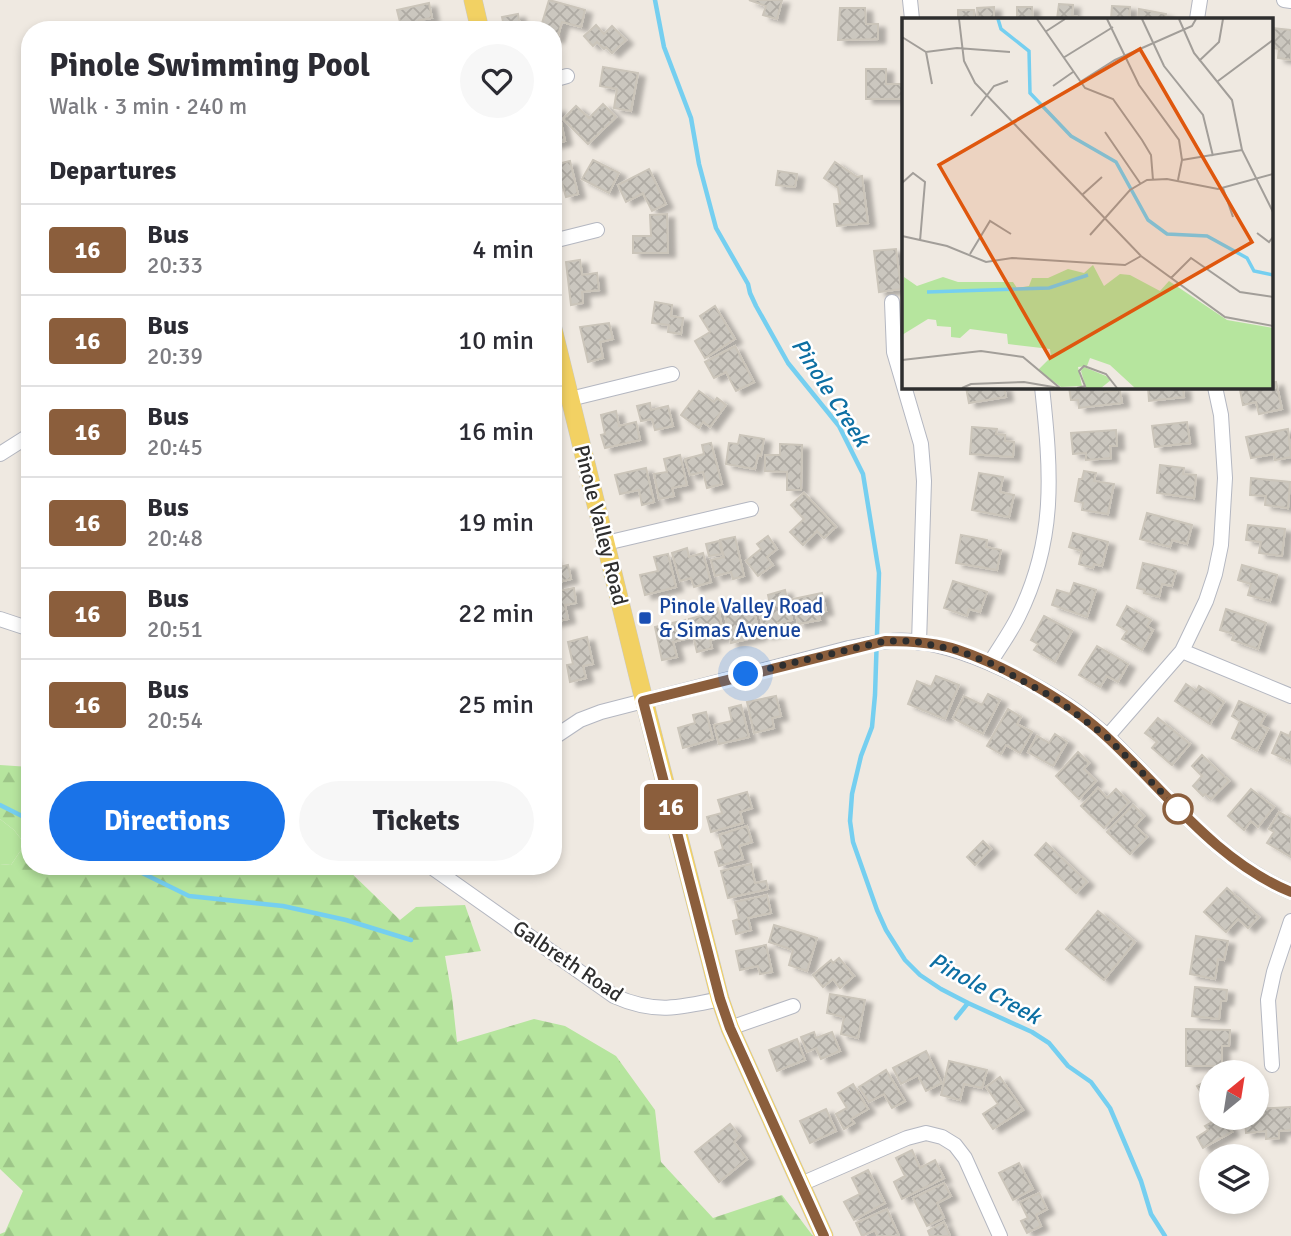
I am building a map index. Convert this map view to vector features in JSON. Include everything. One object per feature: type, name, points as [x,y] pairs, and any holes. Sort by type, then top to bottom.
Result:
[{"type":"main road","points":[[474,0],[478,21]]},
{"type":"main road","name":"Pinole Valley Road","points":[[562,367],[643,701],[720,999],[730,1028],[824,1236]]},
{"type":"street","points":[[910,0],[912,18]]},
{"type":"street","points":[[1198,18],[1200,0]]},
{"type":"street","points":[[1284,0],[1291,1]]},
{"type":"street","points":[[562,239],[597,230]]},
{"type":"street","points":[[892,302],[894,352],[902,379]]},
{"type":"street","points":[[570,400],[672,374]]},
{"type":"street","points":[[905,388],[921,444],[925,481],[916,642]]},
{"type":"street","points":[[990,663],[1018,617],[1045,538],[1050,489],[1042,388]]},
{"type":"street","points":[[1107,737],[1182,652],[1206,601],[1221,545],[1225,478],[1215,388]]},
{"type":"street","points":[[0,454],[21,441]]},
{"type":"street","points":[[606,543],[751,509]]},
{"type":"street","points":[[0,619],[21,626]]},
{"type":"street","points":[[562,732],[580,720],[643,701],[849,648],[885,641],[916,642],[957,650],[990,663],[1056,699],[1107,737],[1194,826],[1222,849],[1276,886],[1291,892]]},
{"type":"street","points":[[1182,652],[1291,696]]},
{"type":"street","name":"Galbreth Road","points":[[443,875],[622,1000],[662,1010],[720,999]]},
{"type":"street","points":[[1272,1065],[1268,1000],[1273,972],[1291,921]]},
{"type":"street","points":[[730,1028],[793,1006]]},
{"type":"street","points":[[801,1184],[907,1138],[926,1133],[942,1137],[955,1145],[965,1158],[1000,1236]]},
{"type":"green space","points":[[0,765],[21,766],[21,839],[0,819]]},
{"type":"green space","points":[[0,819],[21,839],[21,850],[11,865],[0,864]]},
{"type":"green space","points":[[21,850],[21,875],[353,875],[400,920],[416,907],[465,905],[481,951],[445,956],[457,1042],[534,1019],[565,1026],[616,1056],[655,1110],[661,1162],[713,1218],[782,1195],[813,1236],[0,1236],[5,1232],[23,1191],[0,1169],[0,864],[11,865]]},
{"type":"building","points":[[549,0],[585,10],[581,27],[562,21],[543,21]]},
{"type":"building","points":[[749,0],[782,0],[777,19],[763,15],[766,6]]},
{"type":"building","points":[[429,3],[432,18],[400,21],[397,10]]},
{"type":"building","points":[[1059,4],[1073,5],[1072,16],[1085,18],[1057,18]]},
{"type":"building","points":[[1112,6],[1130,7],[1129,18],[1111,18]]},
{"type":"building","points":[[994,7],[994,18],[978,18],[977,8]]},
{"type":"building","points":[[1017,7],[1032,7],[1033,18],[1017,18]]},
{"type":"building","points":[[840,8],[865,8],[866,24],[878,24],[878,39],[838,40]]},
{"type":"building","points":[[1139,9],[1166,14],[1165,18],[1138,18]]},
{"type":"building","points":[[958,10],[974,10],[974,18],[958,18]]},
{"type":"building","points":[[518,14],[519,21],[503,21],[502,17]]},
{"type":"building","points":[[596,25],[604,34],[612,26],[626,40],[612,53],[597,42],[593,46],[584,36]]},
{"type":"building","points":[[1274,28],[1291,30],[1291,60],[1278,58],[1279,49],[1274,48]]},
{"type":"building","points":[[603,67],[638,73],[631,111],[614,108],[617,89],[600,86]]},
{"type":"building","points":[[866,69],[886,69],[886,84],[902,84],[902,99],[866,99]]},
{"type":"building","points":[[603,104],[616,117],[588,144],[563,119],[576,106],[589,118]]},
{"type":"building","points":[[593,160],[619,173],[609,193],[582,179]]},
{"type":"building","points":[[570,161],[578,194],[566,197],[562,183],[562,163]]},
{"type":"building","points":[[835,162],[857,177],[862,176],[868,223],[837,226],[834,204],[840,204],[838,188],[824,178]]},
{"type":"building","points":[[649,169],[666,204],[652,211],[643,193],[626,202],[618,185]]},
{"type":"building","points":[[778,171],[797,174],[795,187],[776,185]]},
{"type":"building","points":[[667,214],[668,253],[633,253],[633,236],[651,236],[650,215]]},
{"type":"building","points":[[896,249],[901,289],[879,292],[874,251]]},
{"type":"building","points":[[580,260],[582,275],[597,273],[599,290],[582,292],[583,303],[571,305],[566,262]]},
{"type":"building","points":[[655,302],[672,305],[671,316],[683,318],[681,334],[668,332],[669,325],[652,323]]},
{"type":"building","points":[[715,306],[735,339],[705,358],[695,341],[710,332],[700,316]]},
{"type":"building","points":[[609,323],[613,339],[600,342],[603,358],[588,362],[580,327]]},
{"type":"building","points":[[735,346],[754,382],[736,391],[726,372],[714,378],[705,362]]},
{"type":"building","points":[[1274,382],[1282,409],[1259,414],[1256,402],[1243,405],[1240,390],[1274,388]]},
{"type":"building","points":[[966,388],[1004,388],[1006,397],[969,403]]},
{"type":"building","points":[[1069,388],[1104,388],[1105,392],[1120,390],[1122,403],[1079,408],[1078,400],[1071,400]]},
{"type":"building","points":[[1148,388],[1183,388],[1184,397],[1149,401]]},
{"type":"building","points":[[699,391],[714,402],[717,398],[726,405],[710,427],[703,422],[699,428],[681,415]]},
{"type":"building","points":[[650,403],[651,410],[668,406],[673,426],[655,430],[652,419],[641,421],[637,406]]},
{"type":"building","points":[[616,411],[619,426],[636,422],[640,440],[605,448],[601,435],[605,434],[601,415]]},
{"type":"building","points":[[1187,422],[1190,443],[1155,447],[1152,426]]},
{"type":"building","points":[[972,427],[997,429],[996,434],[1005,435],[1005,441],[1014,442],[1013,457],[970,454]]},
{"type":"building","points":[[1288,429],[1291,457],[1275,460],[1274,454],[1251,458],[1246,437]]},
{"type":"building","points":[[1116,430],[1117,446],[1110,446],[1111,458],[1086,460],[1086,453],[1073,454],[1071,433]]},
{"type":"building","points":[[740,435],[764,439],[755,469],[726,464],[729,443],[738,444]]},
{"type":"building","points":[[711,443],[722,484],[707,488],[703,472],[690,475],[685,459],[704,454],[702,445]]},
{"type":"building","points":[[780,444],[802,445],[801,490],[787,490],[787,472],[765,471],[765,455],[780,455]]},
{"type":"building","points":[[680,455],[687,485],[672,488],[674,496],[659,499],[654,474],[667,472],[664,459]]},
{"type":"building","points":[[1160,465],[1184,468],[1183,474],[1196,475],[1194,498],[1157,493]]},
{"type":"building","points":[[646,468],[654,502],[642,505],[639,490],[620,494],[615,475]]},
{"type":"building","points":[[1084,471],[1096,473],[1094,481],[1114,484],[1108,514],[1082,510],[1083,503],[1075,501],[1079,479],[1082,479]]},
{"type":"building","points":[[979,473],[1003,477],[1000,492],[1014,495],[1009,517],[972,510]]},
{"type":"building","points":[[1251,478],[1290,482],[1288,508],[1265,505],[1266,496],[1250,495]]},
{"type":"building","points":[[804,493],[836,527],[824,538],[817,531],[803,545],[790,532],[804,519],[791,505]]},
{"type":"building","points":[[1147,513],[1192,525],[1187,544],[1172,540],[1170,547],[1140,539]]},
{"type":"building","points":[[1248,525],[1285,529],[1282,556],[1259,553],[1261,542],[1246,540]]},
{"type":"building","points":[[1073,533],[1108,542],[1102,566],[1094,564],[1093,568],[1079,564],[1082,551],[1069,547]]},
{"type":"building","points":[[961,535],[987,540],[986,547],[1001,550],[997,570],[956,563]]},
{"type":"building","points":[[768,536],[777,549],[767,557],[773,565],[758,576],[746,561],[761,549],[757,544]]},
{"type":"building","points":[[735,537],[744,576],[733,579],[731,572],[715,576],[711,560],[724,557],[720,540]]},
{"type":"building","points":[[719,541],[722,554],[709,556],[706,544]]},
{"type":"building","points":[[687,548],[689,557],[703,553],[711,582],[694,587],[691,578],[680,581],[672,553]]},
{"type":"building","points":[[668,554],[676,587],[645,595],[640,575],[658,571],[654,557]]},
{"type":"building","points":[[1143,563],[1176,571],[1172,586],[1162,584],[1159,597],[1137,588]]},
{"type":"building","points":[[568,565],[571,579],[562,581],[562,566]]},
{"type":"building","points":[[1242,565],[1277,575],[1270,601],[1248,595],[1251,584],[1238,580]]},
{"type":"building","points":[[953,581],[987,592],[980,612],[969,609],[967,616],[944,608]]},
{"type":"building","points":[[1074,583],[1096,590],[1087,617],[1052,605],[1057,590],[1070,594]]},
{"type":"building","points":[[574,588],[576,603],[565,605],[568,619],[562,620],[562,590]]},
{"type":"building","points":[[785,590],[792,620],[778,623],[780,631],[765,635],[758,607],[770,604],[768,595]]},
{"type":"building","points":[[822,593],[826,611],[818,612],[820,620],[798,624],[793,599]]},
{"type":"building","points":[[752,604],[760,636],[731,643],[724,611]]},
{"type":"building","points":[[1127,606],[1151,620],[1147,626],[1153,630],[1142,650],[1122,639],[1127,631],[1117,625]]},
{"type":"building","points":[[718,608],[724,637],[710,640],[712,648],[697,652],[689,619],[701,616],[700,612]]},
{"type":"building","points":[[1226,609],[1266,623],[1258,649],[1232,640],[1234,634],[1220,630]]},
{"type":"building","points":[[1044,616],[1072,631],[1055,662],[1034,650],[1038,644],[1031,640]]},
{"type":"building","points":[[685,620],[689,638],[673,642],[677,657],[662,660],[655,627]]},
{"type":"building","points":[[587,637],[593,664],[583,666],[586,678],[570,682],[567,665],[573,664],[568,642]]},
{"type":"building","points":[[1097,646],[1128,664],[1118,682],[1107,676],[1100,687],[1079,675]]},
{"type":"building","points":[[936,676],[959,685],[945,719],[908,704],[917,681],[931,687]]},
{"type":"building","points":[[1186,684],[1196,691],[1199,686],[1224,702],[1210,724],[1175,701]]},
{"type":"building","points":[[988,694],[1000,700],[983,734],[953,718],[964,696],[982,705]]},
{"type":"building","points":[[776,696],[781,716],[772,718],[774,728],[754,733],[747,702]]},
{"type":"building","points":[[1239,701],[1266,714],[1260,725],[1268,729],[1257,751],[1232,738],[1240,721],[1232,716]]},
{"type":"building","points":[[741,705],[749,737],[719,744],[714,725],[732,721],[729,708]]},
{"type":"building","points":[[1008,709],[1021,717],[1017,724],[1032,732],[1020,753],[1006,745],[1001,754],[987,746]]},
{"type":"building","points":[[706,712],[713,739],[683,748],[678,728],[695,723],[693,715]]},
{"type":"building","points":[[1158,718],[1190,744],[1172,765],[1152,748],[1157,742],[1145,733]]},
{"type":"building","points":[[1291,731],[1291,762],[1272,753],[1281,732],[1289,736]]},
{"type":"building","points":[[1055,734],[1067,742],[1053,766],[1028,752],[1037,736],[1049,743]]},
{"type":"building","points":[[1078,752],[1089,763],[1084,769],[1096,781],[1079,799],[1056,776]]},
{"type":"building","points":[[1202,755],[1229,781],[1211,799],[1205,794],[1203,796],[1193,786],[1202,776],[1192,766]]},
{"type":"building","points":[[1098,788],[1107,798],[1116,789],[1129,802],[1104,828],[1081,806]]},
{"type":"building","points":[[1251,789],[1274,807],[1258,827],[1251,821],[1244,830],[1228,816]]},
{"type":"building","points":[[747,792],[752,808],[740,812],[743,823],[711,832],[707,817],[722,813],[718,800]]},
{"type":"building","points":[[1133,805],[1144,816],[1135,826],[1147,837],[1130,854],[1107,832]]},
{"type":"building","points":[[1279,812],[1291,819],[1291,857],[1267,843],[1274,832],[1269,829]]},
{"type":"building","points":[[747,826],[752,842],[739,846],[743,859],[719,866],[715,852],[723,849],[719,835]]},
{"type":"building","points":[[983,841],[991,849],[975,865],[967,857]]},
{"type":"building","points":[[1046,843],[1087,882],[1076,893],[1035,855]]},
{"type":"building","points":[[751,864],[755,883],[766,881],[768,889],[728,898],[721,871]]},
{"type":"building","points":[[1227,888],[1259,917],[1248,928],[1238,919],[1226,932],[1204,912]]},
{"type":"building","points":[[767,895],[771,913],[748,918],[751,930],[736,934],[733,921],[739,919],[735,902]]},
{"type":"building","points":[[1098,911],[1135,942],[1104,980],[1066,949]]},
{"type":"building","points":[[774,925],[817,938],[807,971],[789,965],[793,950],[769,942]]},
{"type":"building","points":[[1196,936],[1228,941],[1224,960],[1218,959],[1215,979],[1190,974]]},
{"type":"building","points":[[766,945],[772,972],[760,974],[758,966],[740,970],[736,951]]},
{"type":"building","points":[[839,958],[854,976],[840,988],[833,979],[823,987],[813,975],[831,960],[833,963]]},
{"type":"building","points":[[1195,987],[1227,990],[1226,1001],[1221,1001],[1219,1019],[1192,1016]]},
{"type":"building","points":[[830,994],[865,1000],[858,1038],[841,1034],[844,1017],[827,1013]]},
{"type":"building","points":[[1186,1029],[1230,1030],[1229,1046],[1222,1046],[1222,1060],[1199,1060],[1199,1066],[1186,1066]]},
{"type":"building","points":[[814,1032],[816,1038],[832,1032],[840,1051],[821,1059],[816,1048],[807,1052],[801,1037]]},
{"type":"building","points":[[797,1039],[805,1060],[777,1071],[769,1050]]},
{"type":"building","points":[[926,1051],[942,1083],[926,1091],[918,1075],[901,1084],[893,1068]]},
{"type":"building","points":[[949,1061],[987,1070],[982,1088],[964,1084],[960,1100],[941,1095]]},
{"type":"building","points":[[886,1070],[905,1101],[892,1108],[884,1094],[869,1102],[859,1087]]},
{"type":"building","points":[[1000,1077],[1023,1110],[993,1129],[983,1114],[998,1104],[986,1087]]},
{"type":"building","points":[[853,1084],[868,1109],[851,1119],[854,1123],[844,1129],[836,1114],[847,1108],[838,1093]]},
{"type":"building","points":[[1291,1107],[1291,1130],[1279,1131],[1279,1138],[1266,1139],[1266,1131],[1246,1133],[1246,1130],[1269,1130],[1269,1108]]},
{"type":"building","points":[[826,1109],[836,1131],[810,1143],[800,1121]]},
{"type":"building","points":[[730,1124],[740,1136],[734,1142],[747,1159],[719,1182],[695,1152]]},
{"type":"building","points":[[1208,1130],[1232,1132],[1210,1144],[1201,1144],[1197,1137]]},
{"type":"building","points":[[912,1150],[920,1168],[935,1160],[944,1178],[902,1199],[894,1182],[905,1176],[896,1158]]},
{"type":"building","points":[[1019,1163],[1033,1189],[1013,1200],[999,1173]]},
{"type":"building","points":[[868,1170],[885,1203],[854,1220],[844,1202],[860,1194],[852,1178]]},
{"type":"building","points":[[944,1183],[951,1196],[937,1203],[944,1218],[927,1226],[913,1198]]},
{"type":"building","points":[[1039,1193],[1047,1209],[1036,1215],[1041,1226],[1027,1233],[1021,1221],[1028,1218],[1020,1202]]},
{"type":"building","points":[[887,1209],[899,1236],[878,1236],[875,1230],[862,1236],[856,1223]]},
{"type":"building","points":[[944,1222],[950,1236],[930,1236],[928,1231]]},
{"type":"waterway","name":"Pinole Creek","points":[[655,0],[664,47],[691,118],[699,164],[716,228],[788,363],[839,426],[863,474],[879,573],[875,695],[872,727],[861,756],[852,794],[850,821],[853,842],[877,910],[905,960],[920,975],[968,1003],[1032,1032],[1049,1043],[1068,1066],[1091,1082],[1110,1108],[1141,1181],[1151,1214],[1165,1236]]},
{"type":"waterway","points":[[0,805],[21,816]]},
{"type":"waterway","points":[[146,875],[189,896],[283,906],[346,920],[411,940]]},
{"type":"waterway","points":[[956,1018],[968,1003]]},
{"type":"bus line","name":"16","points":[[824,1236],[730,1028],[720,999],[643,701],[885,641],[913,641],[957,650],[990,663],[1056,699],[1107,737],[1194,826],[1222,849],[1276,886],[1291,892]]},
{"type":"place","name":"Pinole Valley Road & Simas Avenue","points":[[645,618]]},
{"type":"route","points":[[746,674],[885,641],[913,641],[957,650],[990,663],[1056,699],[1107,737],[1178,809]]}]
